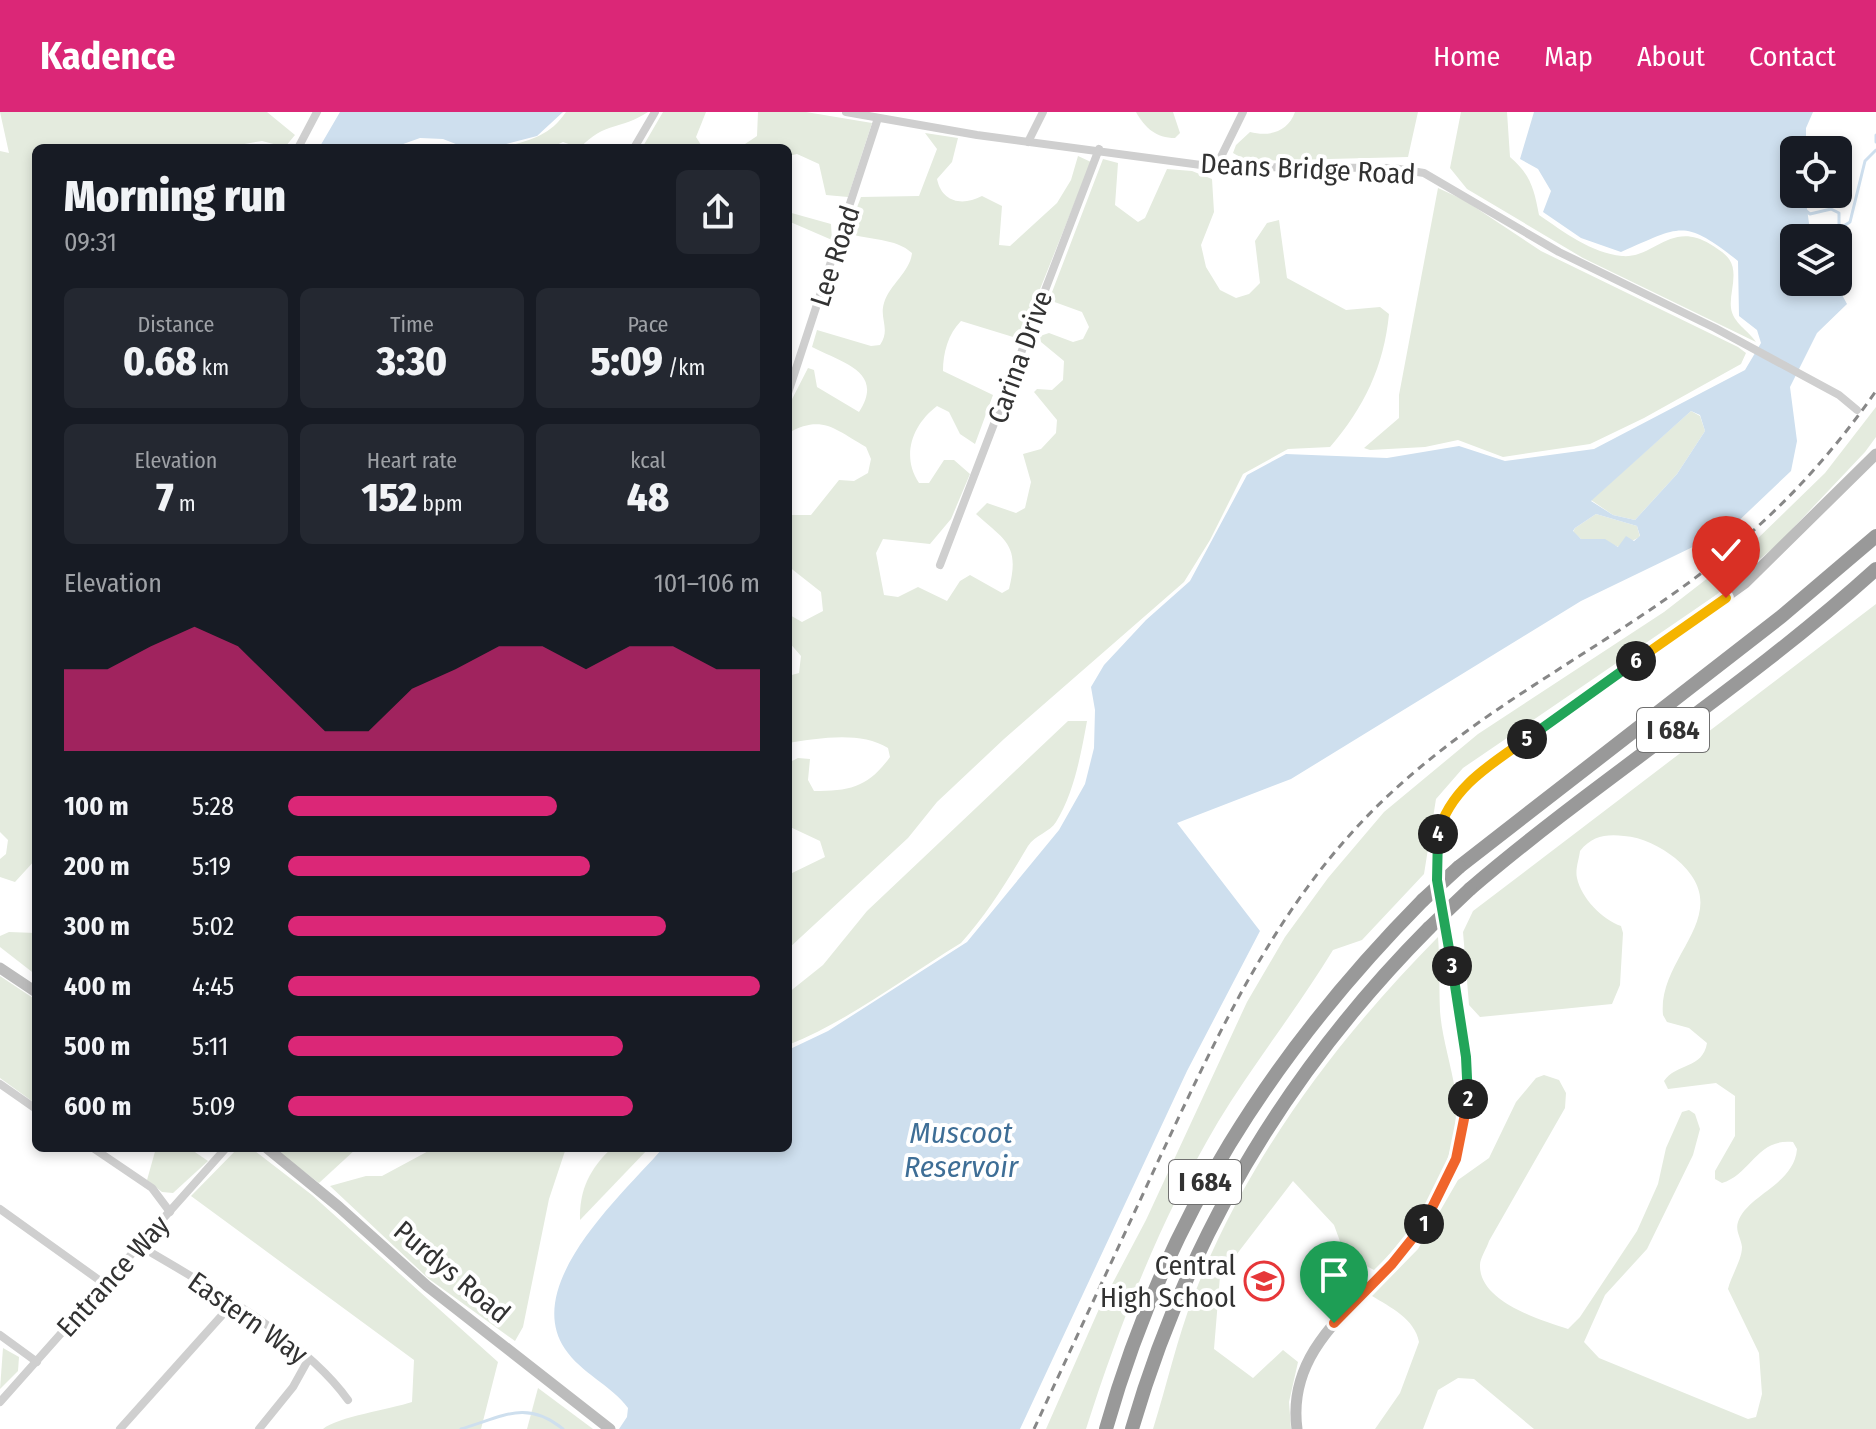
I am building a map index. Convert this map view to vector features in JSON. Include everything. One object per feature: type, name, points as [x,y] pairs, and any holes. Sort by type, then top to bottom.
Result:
[{"type":"highway","name":"I 684","points":[[1106,1429],[1161,1276],[1228,1144],[1312,1022],[1423,900],[1459,867],[1782,616],[1876,536]]},
{"type":"highway","name":"I 684","points":[[1132,1429],[1182,1285],[1248,1156],[1330,1037],[1429,928],[1470,889],[1577,802],[1797,635],[1876,569]]},
{"type":"main road","points":[[1297,1429],[1296,1390],[1312,1349],[1416,1236],[1443,1191],[1456,1159],[1466,1112],[1468,1076],[1437,880],[1437,841],[1448,809],[1465,786],[1487,768],[1745,583],[1876,454]]},
{"type":"main road","points":[[0,968],[32,989]]},
{"type":"main road","name":"Purdys Road","points":[[272,1152],[427,1286],[610,1429]]},
{"type":"street","points":[[300,144],[317,112]]},
{"type":"street","points":[[636,144],[655,112]]},
{"type":"street","name":"Deans Bridge Road","points":[[846,112],[1028,142],[1099,149],[1216,167],[1393,168],[1424,173],[1592,270],[1757,350],[1857,410]]},
{"type":"street","points":[[1028,142],[1043,112]]},
{"type":"street","points":[[1216,167],[1243,112]]},
{"type":"street","name":"Lee Road","points":[[792,381],[878,118]]},
{"type":"street","name":"Carina Drive","points":[[940,565],[1099,149]]},
{"type":"street","points":[[0,1084],[32,1106]]},
{"type":"street","points":[[99,1152],[152,1188],[170,1212]]},
{"type":"street","name":"Entrance Way","points":[[0,1402],[222,1152]]},
{"type":"street","points":[[0,1209],[106,1285]]},
{"type":"street","name":"Eastern Way","points":[[140,1246],[233,1303],[336,1382],[348,1400]]},
{"type":"street","points":[[120,1429],[233,1303]]},
{"type":"street","points":[[0,1335],[37,1362]]},
{"type":"street","points":[[259,1429],[293,1387],[308,1360]]},
{"type":"shaded area","points":[[0,112],[267,112],[295,135],[288,144],[262,141],[244,144],[32,144],[32,863],[15,882],[0,877],[0,859],[6,854],[8,840],[0,832],[0,151],[9,153]]},
{"type":"shaded area","points":[[566,112],[648,112],[605,129],[584,144],[516,144],[545,132]]},
{"type":"shaded area","points":[[663,112],[706,112],[696,137],[700,144],[644,144]]},
{"type":"shaded area","points":[[758,112],[806,112],[872,123],[848,197],[826,195],[819,164],[797,154],[792,155],[792,144],[745,144],[757,136]]},
{"type":"shaded area","points":[[1136,112],[1173,112],[1180,133],[1175,138],[1157,134],[1143,123]]},
{"type":"shaded area","points":[[1295,112],[1418,112],[1408,157],[1247,161],[1233,153],[1236,145],[1250,132],[1264,134],[1277,131],[1288,124]]},
{"type":"shaded area","points":[[1461,112],[1507,112],[1510,157],[1530,183],[1539,215],[1578,241],[1599,251],[1622,256],[1643,252],[1684,236],[1710,244],[1723,253],[1733,270],[1732,313],[1756,342],[1583,258],[1467,189],[1450,168]]},
{"type":"shaded area","points":[[925,133],[958,138],[952,162],[937,179],[940,187],[948,198],[954,200],[968,201],[982,196],[1002,206],[999,245],[1010,246],[1057,203],[1071,180],[1078,156],[1091,162],[1020,339],[961,321],[950,338],[943,371],[993,395],[975,444],[960,434],[949,412],[937,406],[921,422],[910,452],[919,483],[929,483],[944,460],[954,460],[970,474],[951,519],[930,544],[883,539],[876,553],[884,595],[898,597],[918,587],[947,601],[960,581],[970,575],[1002,593],[1009,589],[1013,563],[1008,545],[976,514],[987,503],[1016,513],[1025,508],[1031,482],[1023,454],[1041,449],[1056,433],[1057,420],[1034,392],[1037,389],[1052,390],[1063,380],[1064,361],[1041,342],[1040,336],[1049,333],[1073,342],[1083,339],[1089,327],[1082,312],[1049,300],[1103,159],[1118,163],[1115,205],[1138,222],[1145,218],[1167,169],[1192,171],[1212,179],[1214,212],[1201,245],[1206,267],[1220,290],[1236,298],[1249,294],[1260,283],[1255,241],[1267,223],[1279,220],[1287,278],[1346,310],[1380,307],[1389,314],[1386,333],[1370,385],[1353,417],[1330,447],[1288,449],[1243,474],[1210,540],[1184,582],[1004,739],[937,802],[908,838],[792,945],[792,873],[825,857],[820,841],[792,828],[792,761],[810,759],[808,780],[814,791],[827,791],[849,788],[866,781],[890,757],[888,748],[865,739],[840,737],[792,742],[792,675],[799,673],[801,656],[792,646],[792,616],[802,622],[823,611],[821,592],[792,569],[792,515],[811,515],[839,480],[854,481],[868,473],[871,459],[866,447],[828,426],[810,425],[792,431],[792,399],[808,368],[814,370],[817,387],[859,412],[866,398],[864,378],[847,364],[812,347],[817,330],[871,346],[880,345],[885,329],[884,303],[908,266],[912,253],[890,242],[847,233],[861,197],[919,196],[937,149]]},
{"type":"shaded area","points":[[1438,188],[1464,200],[1541,251],[1738,347],[1746,353],[1741,364],[1590,444],[1503,457],[1458,440],[1425,447],[1364,448],[1399,418],[1399,395]]},
{"type":"shaded area","points":[[792,213],[831,224],[832,240],[792,223]]},
{"type":"shaded area","points":[[1876,407],[1876,437],[1778,544],[1716,595],[1463,768],[1436,799],[1424,874],[1362,940],[1333,950],[1232,1100],[1197,1158],[1143,1272],[1086,1429],[1046,1429],[1099,1309],[1146,1220],[1247,1002],[1285,937],[1328,878],[1384,812],[1478,734],[1664,612],[1753,543],[1825,473]]},
{"type":"shaded area","points":[[1691,411],[1700,416],[1705,431],[1677,474],[1635,520],[1613,515],[1591,500]]},
{"type":"shaded area","points":[[1596,514],[1637,526],[1640,537],[1619,547],[1596,539],[1581,539],[1573,532]]},
{"type":"shaded area","points":[[1876,604],[1876,1429],[1534,1429],[1474,1379],[1458,1378],[1438,1390],[1423,1429],[1375,1429],[1400,1393],[1419,1342],[1407,1320],[1372,1296],[1418,1249],[1458,1180],[1489,1158],[1516,1102],[1536,1078],[1544,1075],[1559,1080],[1566,1093],[1565,1108],[1489,1241],[1480,1262],[1482,1278],[1500,1299],[1514,1308],[1568,1329],[1580,1317],[1637,1231],[1658,1184],[1666,1148],[1682,1112],[1689,1110],[1695,1114],[1700,1129],[1693,1155],[1647,1249],[1605,1295],[1584,1342],[1599,1358],[1748,1419],[1756,1417],[1762,1394],[1759,1353],[1728,1289],[1742,1252],[1737,1225],[1751,1204],[1788,1172],[1797,1149],[1793,1142],[1771,1145],[1722,1183],[1715,1179],[1715,1171],[1735,1136],[1735,1096],[1716,1083],[1668,1089],[1664,1081],[1675,1071],[1695,1062],[1707,1043],[1689,1028],[1667,1022],[1663,1015],[1664,993],[1699,916],[1700,897],[1693,878],[1670,854],[1638,838],[1617,835],[1600,837],[1580,851],[1577,868],[1579,886],[1600,913],[1621,926],[1623,933],[1620,985],[1612,1004],[1480,1017],[1469,1005],[1463,932],[1473,911]]},
{"type":"shaded area","points":[[1068,721],[1087,721],[1076,773],[1062,811],[1053,825],[1028,846],[989,908],[961,943],[855,1011],[792,1043],[792,990],[823,965],[867,911]]},
{"type":"shaded area","points":[[9,932],[32,933],[32,972],[0,947],[0,936]]},
{"type":"shaded area","points":[[1438,937],[1440,1011],[1455,1090],[1456,1115],[1453,1141],[1445,1165],[1422,1212],[1374,1270],[1345,1255],[1334,1225],[1293,1181],[1220,1276],[1214,1349],[1253,1378],[1283,1350],[1298,1362],[1289,1402],[1291,1429],[1153,1429],[1194,1295],[1240,1196],[1268,1149],[1330,1060],[1400,976]]},
{"type":"shaded area","points":[[0,976],[32,997],[32,1101],[0,1078]]},
{"type":"shaded area","points":[[155,1152],[195,1152],[208,1161],[173,1193],[162,1192],[147,1180]]},
{"type":"shaded area","points":[[234,1152],[256,1152],[312,1195],[498,1362],[481,1429],[323,1429],[352,1417],[412,1402],[414,1360],[191,1196]]},
{"type":"shaded area","points":[[278,1152],[353,1152],[319,1183]]},
{"type":"shaded area","points":[[427,1152],[565,1152],[549,1199],[523,1327],[515,1341],[429,1279],[330,1186],[366,1176],[382,1176]]},
{"type":"shaded area","points":[[608,1152],[645,1152],[580,1220],[584,1189],[598,1163]]},
{"type":"shaded area","points":[[3,1348],[19,1357],[18,1371],[0,1389]]},
{"type":"shaded area","points":[[538,1388],[593,1429],[527,1429]]},
{"type":"water","points":[[340,112],[563,112],[537,136],[506,144],[456,144],[443,139],[420,138],[403,144],[321,144]]},
{"type":"water","name":"Muscoot Reservoir","points":[[1534,112],[1813,112],[1806,136],[1780,136],[1780,208],[1807,208],[1809,224],[1780,224],[1780,296],[1843,296],[1847,304],[1817,333],[1790,387],[1797,441],[1791,471],[1730,529],[1581,601],[1291,779],[1177,823],[1260,931],[1187,1071],[1020,1429],[619,1429],[627,1417],[628,1408],[565,1349],[555,1324],[556,1296],[566,1269],[583,1241],[603,1214],[659,1152],[792,1152],[792,1048],[828,1031],[967,942],[1059,830],[1085,784],[1094,748],[1095,710],[1091,687],[1104,665],[1146,620],[1190,581],[1247,475],[1286,454],[1387,458],[1459,446],[1505,461],[1594,449],[1745,370],[1761,343],[1757,330],[1739,316],[1738,261],[1693,232],[1670,232],[1621,252],[1581,238],[1543,212],[1551,191],[1538,169],[1520,159]],"holes":[[[1691,411],[1700,415],[1705,431],[1677,474],[1635,520],[1613,515],[1591,501]],[[1596,514],[1637,526],[1640,536],[1634,541],[1626,536],[1618,547],[1605,539],[1581,539],[1573,531]]]},
{"type":"waterway","points":[[1876,135],[1876,142]]},
{"type":"waterway","points":[[1805,210],[1810,214],[1831,209],[1839,213],[1839,225],[1842,227],[1850,222],[1865,161],[1876,150]]},
{"type":"waterway","points":[[461,1429],[514,1413],[537,1415],[563,1429]]},
{"type":"railway","points":[[1034,1429],[1208,1057],[1259,962],[1319,872],[1353,831],[1431,759],[1513,699],[1682,588],[1744,539],[1805,480],[1876,391]]},
{"type":"place","name":"Central High School","points":[[1264,1281]]},
{"type":"route","points":[[1334,1323],[1392,1264],[1424,1224],[1450,1175],[1464,1128],[1468,1094],[1466,1057],[1436,864],[1438,834],[1448,809],[1465,786],[1487,768],[1726,598]]}]
